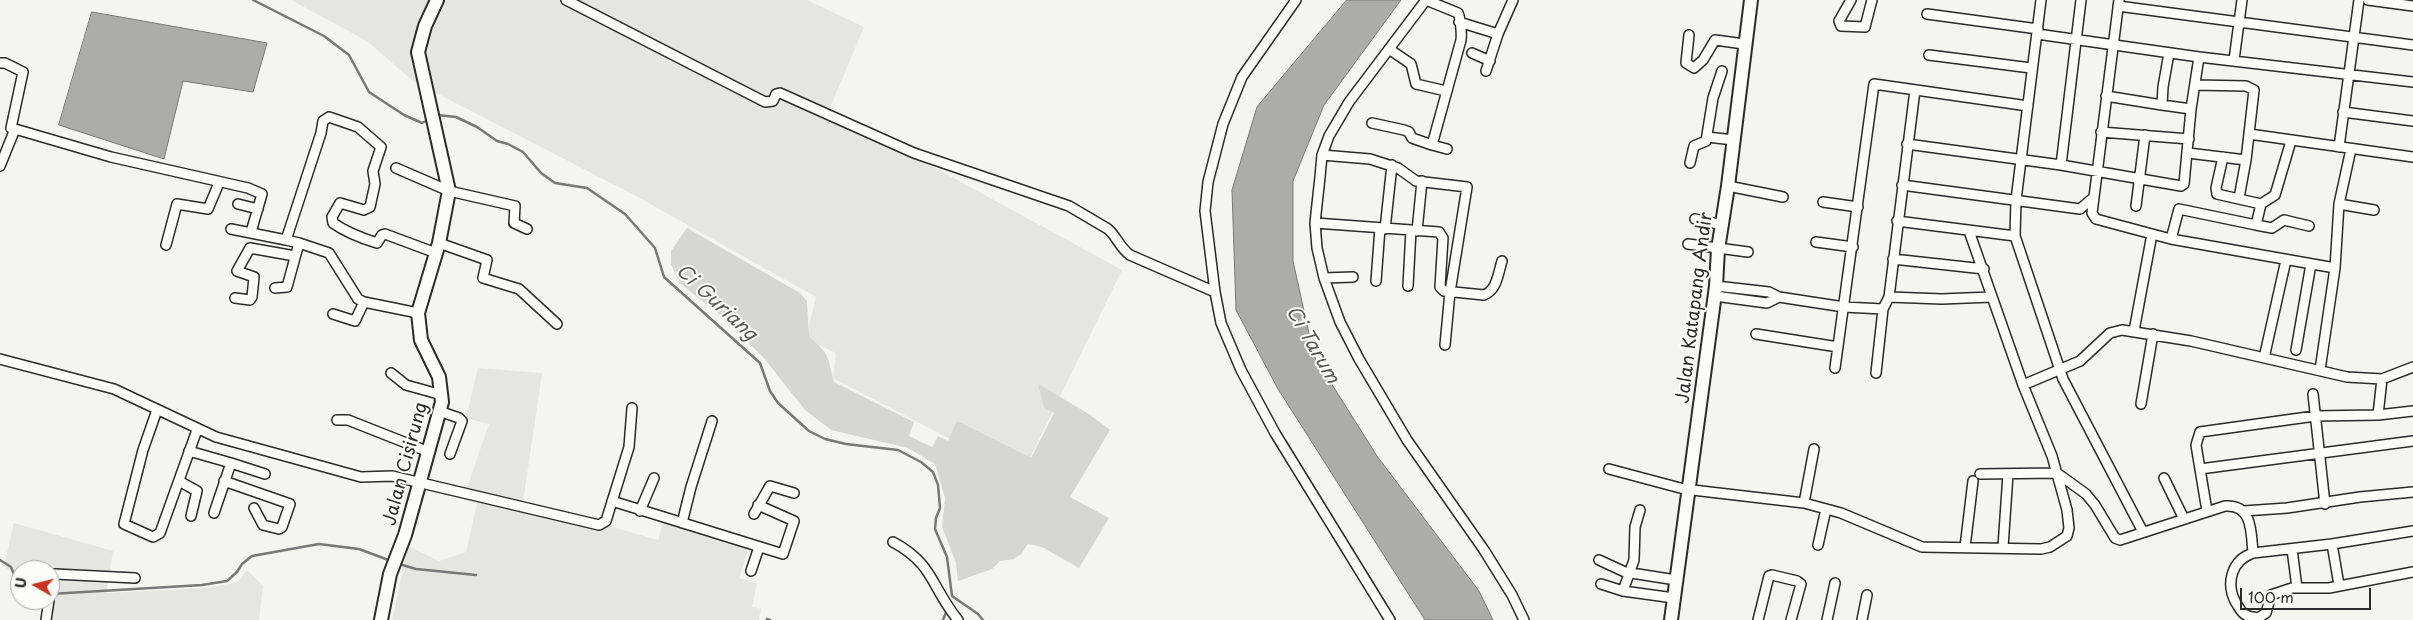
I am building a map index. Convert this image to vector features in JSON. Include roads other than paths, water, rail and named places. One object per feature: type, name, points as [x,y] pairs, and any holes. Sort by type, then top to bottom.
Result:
[{"type":"main road","name":"Jalan Cisirung","points":[[381,620],[394,562],[420,483],[442,395],[439,377],[421,340],[418,328],[418,313],[437,248],[449,192],[444,161],[433,123],[418,52],[422,35],[437,0]]},
{"type":"main road","name":"Jalan Katapang Andir","points":[[1671,620],[1716,291],[1718,249],[1723,225],[1744,44],[1751,0]]},
{"type":"street","points":[[566,0],[765,102],[774,101],[776,94],[780,93],[914,153],[1069,206],[1108,229],[1114,234],[1123,250],[1130,255],[1215,292]]},
{"type":"street","points":[[1296,0],[1242,77],[1222,124],[1208,182],[1205,211],[1215,292],[1221,323],[1240,370],[1275,433],[1390,620]]},
{"type":"street","points":[[1432,145],[1462,36],[1459,22],[1460,15],[1426,0],[1338,120],[1322,155],[1316,223],[1317,248],[1324,278],[1340,322],[1369,376],[1407,440],[1484,550],[1512,595],[1524,620]]},
{"type":"street","points":[[1486,71],[1498,34],[1513,0]]},
{"type":"street","points":[[1852,0],[1839,21],[1840,26],[1866,26],[1872,0]]},
{"type":"street","points":[[2041,0],[2016,200],[2015,236],[2060,370],[2143,532]]},
{"type":"street","points":[[2061,164],[2081,0]]},
{"type":"street","points":[[2234,60],[2242,0]]},
{"type":"street","points":[[2339,147],[2347,74],[2359,0]]},
{"type":"street","points":[[2368,0],[2399,2],[2413,6]]},
{"type":"street","points":[[2335,268],[2171,239],[2096,219],[2092,213],[2092,198],[2119,3],[2238,22],[2413,45]]},
{"type":"street","points":[[1927,14],[2199,57],[2413,82]]},
{"type":"street","points":[[1459,22],[1498,34]]},
{"type":"street","points":[[1689,34],[1686,63],[1694,68],[1703,60],[1716,40],[1744,44]]},
{"type":"street","points":[[1389,49],[1411,64],[1416,84],[1446,91]]},
{"type":"street","points":[[2162,105],[2162,87],[2169,52]]},
{"type":"street","points":[[1472,53],[1490,62]]},
{"type":"street","points":[[1929,55],[2031,68]]},
{"type":"street","points":[[1907,144],[2021,161],[2061,164],[2182,186],[2188,153],[2191,109],[2199,57]]},
{"type":"street","points":[[0,63],[5,63],[23,72],[11,128],[111,157],[261,192],[251,232]]},
{"type":"street","points":[[1690,163],[1694,146],[1703,144],[1707,138],[1713,98],[1722,72]]},
{"type":"street","points":[[1835,368],[1874,84],[2028,106]]},
{"type":"street","points":[[2195,85],[2246,86],[2254,90],[2246,160],[2239,198]]},
{"type":"street","points":[[1876,374],[1883,309],[1889,297],[1897,221],[1915,90]]},
{"type":"street","points":[[2106,96],[2191,109]]},
{"type":"street","points":[[2343,112],[2413,121]]},
{"type":"street","points":[[286,240],[321,133],[323,120],[329,117],[358,127],[381,150],[373,171],[375,184],[370,207],[364,210],[340,203],[332,217],[333,223],[345,232],[370,241],[379,242],[382,235],[385,234],[487,260],[483,276],[485,279],[519,289],[557,324]]},
{"type":"street","points":[[1372,123],[1404,130],[1412,138],[1447,149]]},
{"type":"street","points":[[0,166],[2,155],[15,129]]},
{"type":"street","points":[[2101,132],[2189,139]]},
{"type":"street","points":[[2249,134],[2413,157]]},
{"type":"street","points":[[2136,206],[2146,135]]},
{"type":"street","points":[[1707,138],[1734,140]]},
{"type":"street","points":[[2256,224],[2261,204],[2275,195],[2291,140]]},
{"type":"street","points":[[2320,370],[2335,268],[2339,204],[2351,149]]},
{"type":"street","points":[[2188,153],[2246,160]]},
{"type":"street","points":[[1322,155],[1353,156],[1392,165],[1410,178],[1467,187],[1450,292],[1445,345]]},
{"type":"street","points":[[2223,157],[2217,194],[2261,204]]},
{"type":"street","points":[[1376,281],[1392,165]]},
{"type":"street","points":[[396,168],[449,192],[515,206],[514,223],[527,230]]},
{"type":"street","points":[[1408,286],[1422,181]]},
{"type":"street","points":[[166,245],[177,204],[208,209],[219,183]]},
{"type":"street","points":[[1902,184],[2080,209],[2092,198]]},
{"type":"street","points":[[1728,186],[1783,197]]},
{"type":"street","points":[[1823,202],[1858,207]]},
{"type":"street","points":[[238,204],[258,210]]},
{"type":"street","points":[[2339,204],[2374,210]]},
{"type":"street","points":[[2171,239],[2180,209],[2272,228],[2281,220],[2309,226]]},
{"type":"street","points":[[1695,219],[1723,225]]},
{"type":"street","points":[[1897,221],[2015,236]]},
{"type":"street","points":[[1316,223],[1414,230],[1442,234],[1440,287],[1450,292],[1484,295],[1488,293],[1495,286],[1502,261]]},
{"type":"street","points":[[231,228],[299,243],[329,253],[358,299],[364,302],[418,313]]},
{"type":"street","points":[[1609,469],[1689,490],[1804,503],[1841,513],[1922,547],[2050,548],[2067,536],[2069,528],[2067,510],[2052,456],[2023,385],[1991,297],[1984,269],[1970,231]]},
{"type":"street","points":[[2134,331],[2152,234]]},
{"type":"street","points":[[1816,242],[1852,247]]},
{"type":"street","points":[[275,288],[287,287],[299,243]]},
{"type":"street","points":[[1688,244],[1748,252]]},
{"type":"street","points":[[235,298],[250,300],[252,297],[254,277],[237,271],[250,248],[295,256]]},
{"type":"street","points":[[1893,259],[1984,269]]},
{"type":"street","points":[[2264,358],[2286,260]]},
{"type":"street","points":[[2296,350],[2312,264]]},
{"type":"street","points":[[1324,278],[1353,277]]},
{"type":"street","points":[[1716,291],[1767,304],[1780,297],[1844,307],[1883,309]]},
{"type":"street","points":[[1889,297],[1942,300],[1991,297]]},
{"type":"street","points":[[333,314],[355,321],[364,302]]},
{"type":"street","points":[[2023,385],[2080,361],[2110,333],[2122,330],[2191,341],[2347,377],[2382,379],[2413,366]]},
{"type":"street","points":[[1756,334],[1838,347]]},
{"type":"street","points":[[2142,404],[2153,334]]},
{"type":"street","points":[[0,359],[114,389],[197,430],[301,462],[361,477],[392,476],[599,525],[606,521],[629,447],[632,408]]},
{"type":"street","points":[[391,373],[406,385],[442,395]]},
{"type":"street","points":[[2378,415],[2382,379]]},
{"type":"street","points":[[2313,394],[2325,504]]},
{"type":"street","points":[[157,410],[143,450],[124,524],[153,537],[160,533],[197,430]]},
{"type":"street","points":[[439,411],[459,418],[462,421],[450,454]]},
{"type":"street","points":[[2206,512],[2196,445],[2200,432],[2315,416],[2378,415],[2413,411]]},
{"type":"street","points":[[337,420],[348,420],[428,452]]},
{"type":"street","points":[[682,523],[691,487],[712,421]]},
{"type":"street","points":[[2200,469],[2413,441]]},
{"type":"street","points":[[1804,503],[1814,449]]},
{"type":"street","points":[[189,451],[265,474]]},
{"type":"street","points":[[214,513],[231,463]]},
{"type":"street","points":[[1980,474],[2057,473],[2086,494],[2096,505],[2115,538],[2120,540],[2206,512],[2232,506],[2244,511],[2325,504],[2360,496],[2413,492]]},
{"type":"street","points":[[2003,548],[2008,474]]},
{"type":"street","points":[[640,511],[654,478]]},
{"type":"street","points":[[2164,478],[2184,519]]},
{"type":"street","points":[[179,481],[197,491],[191,516]]},
{"type":"street","points":[[224,482],[290,504],[282,527],[279,529],[263,525],[254,508]]},
{"type":"street","points":[[1966,547],[1973,482]]},
{"type":"street","points":[[612,501],[783,554],[794,523],[756,510],[770,486],[794,493]]},
{"type":"street","points":[[1818,546],[1826,509]]},
{"type":"street","points":[[1623,592],[1634,560],[1635,527],[1640,510]]},
{"type":"street","points":[[2244,511],[2248,517],[2253,553]]},
{"type":"street","points":[[2413,531],[2332,544],[2253,553],[2242,558],[2237,563],[2232,577],[2233,596],[2246,615],[2258,618],[2266,613],[2271,595],[2286,589],[2329,588],[2413,572]]},
{"type":"street","points":[[893,542],[918,558],[958,620]]},
{"type":"street","points":[[2332,544],[2339,585]]},
{"type":"street","points":[[751,571],[759,547]]},
{"type":"street","points":[[2292,549],[2297,588]]},
{"type":"street","points":[[1599,560],[1631,573],[1676,580]]},
{"type":"street","points":[[60,574],[135,578]]},
{"type":"street","points":[[1758,620],[1769,576],[1772,575],[1797,581],[1801,584],[1791,620]]},
{"type":"street","points":[[1827,620],[1835,583]]},
{"type":"street","points":[[1601,584],[1623,592],[1674,598]]},
{"type":"street","points":[[1862,620],[1868,595]]},
{"type":"waterway","name":"Ci Guriang","points":[[253,0],[324,36],[349,55],[369,92],[404,115],[422,123],[428,120]]},
{"type":"waterway","name":"Ci Guriang","points":[[437,115],[456,117],[477,127],[497,141],[508,144],[523,152],[541,173],[555,183],[587,188],[625,214],[655,248],[664,277],[760,363],[770,391],[778,403],[809,431],[825,439],[846,444],[898,450],[921,462],[933,472],[938,485],[940,508],[936,518],[935,529],[947,557],[952,596],[978,614],[983,620]]},
{"type":"waterway","points":[[60,593],[202,585],[227,581],[252,556],[319,544],[359,549],[391,561]]},
{"type":"waterway","points":[[0,560],[10,566]]},
{"type":"waterway","points":[[399,564],[416,569],[476,575]]},
{"type":"waterway","points":[[943,620],[947,610]]},
{"type":"water label","name":"Ci Tarum","points":[[1312,345]]}]
